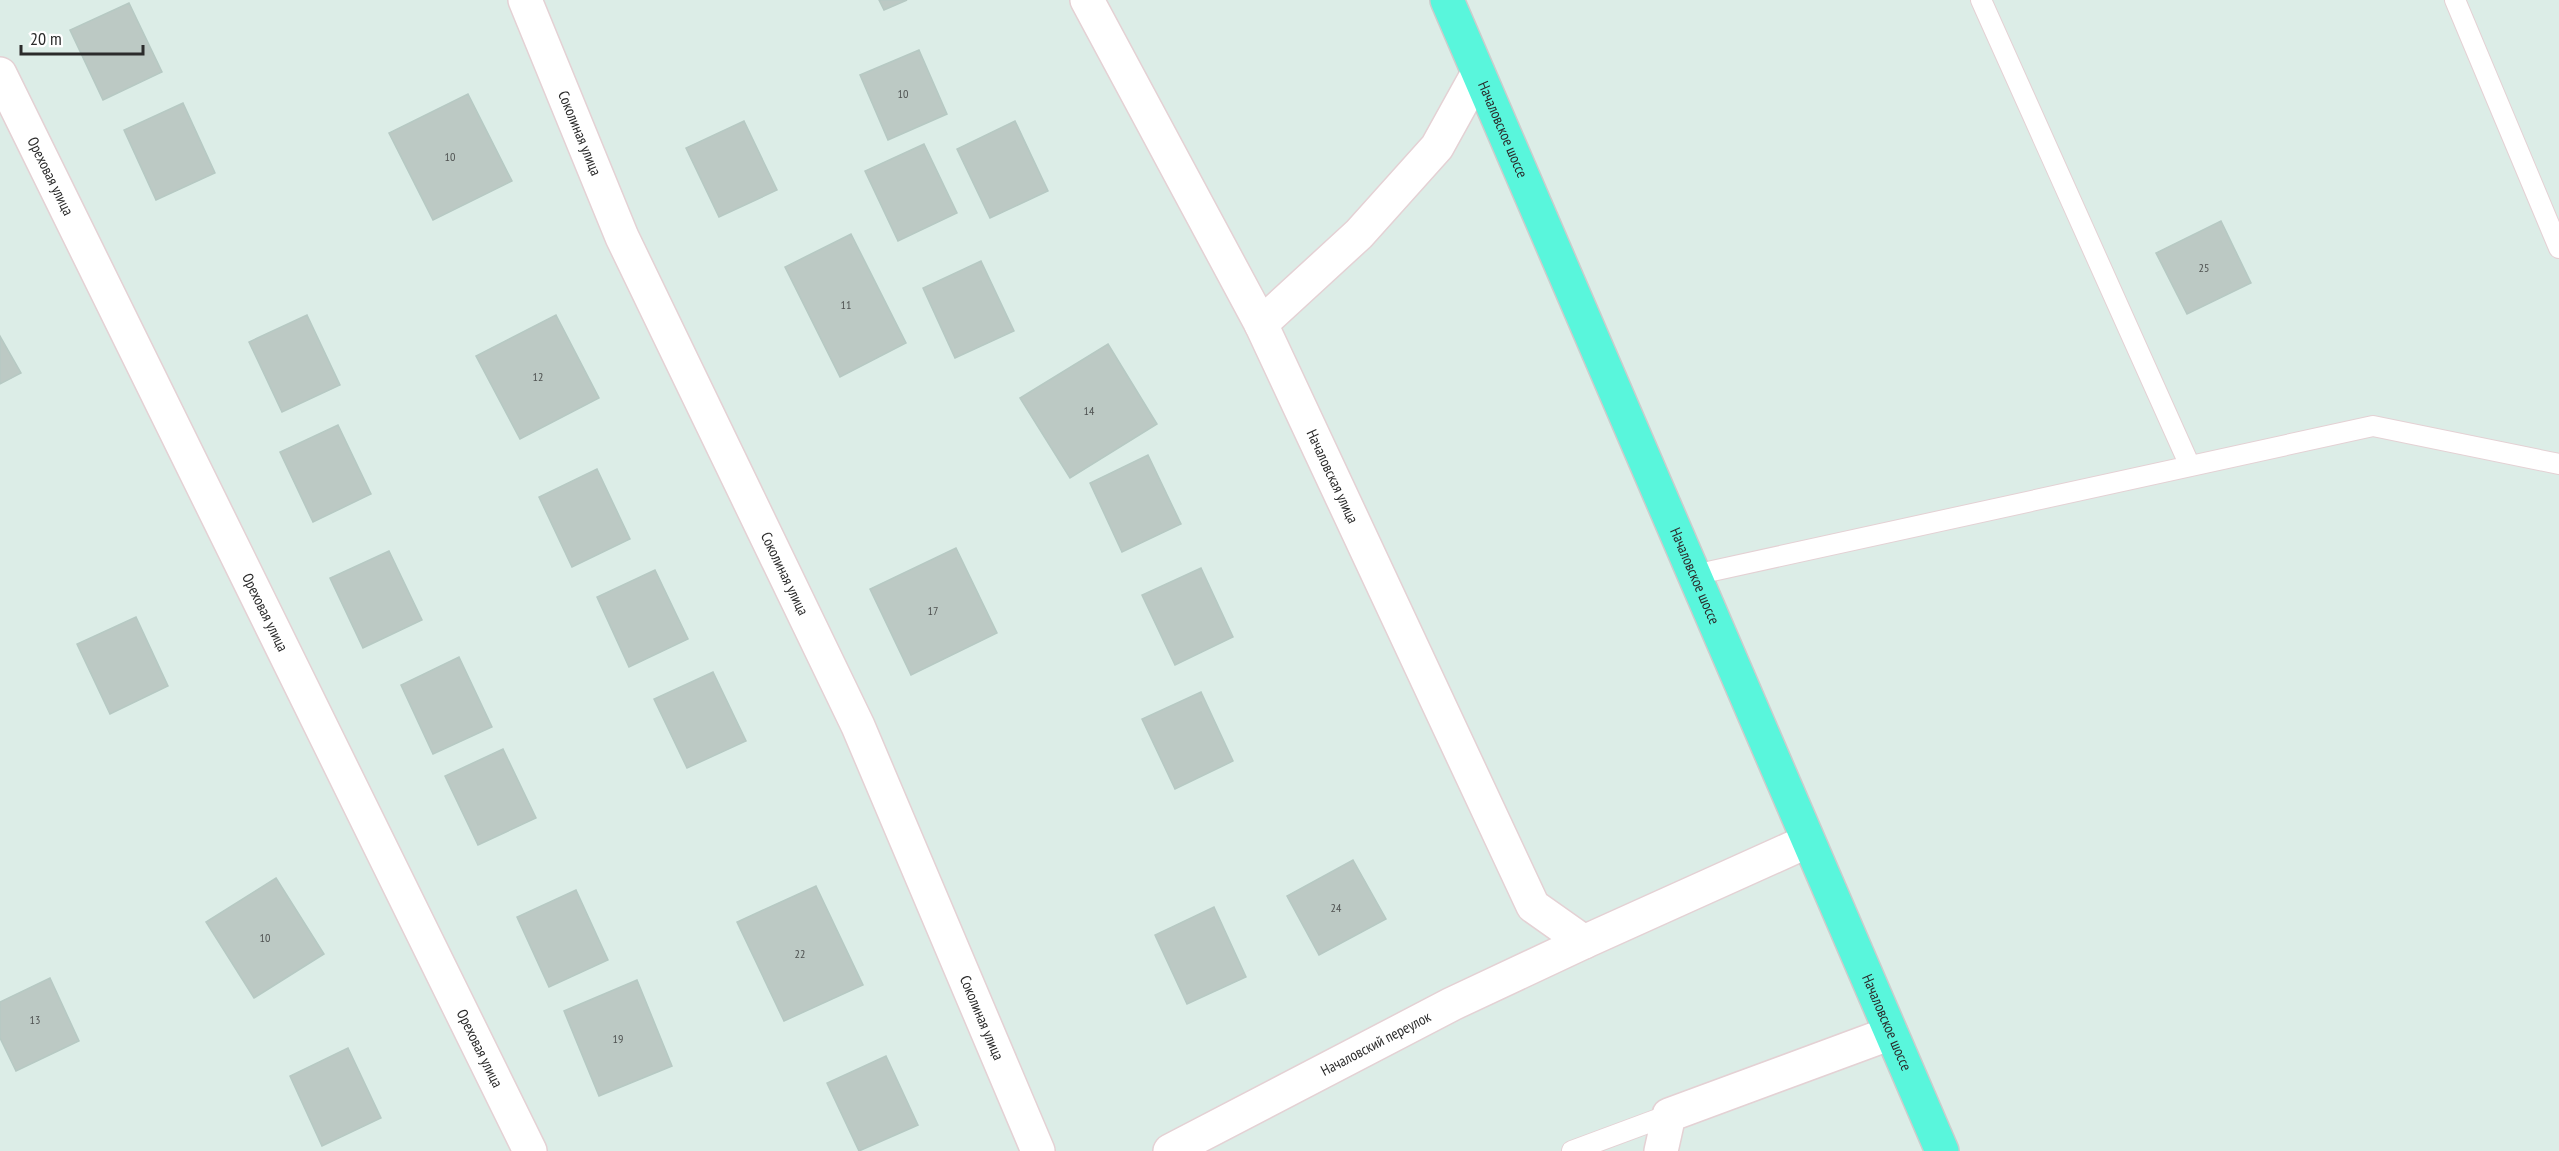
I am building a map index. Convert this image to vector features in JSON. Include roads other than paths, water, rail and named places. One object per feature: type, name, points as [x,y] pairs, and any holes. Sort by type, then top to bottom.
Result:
[{"type":"main road","name":"Началовское шоссе","points":[[1447,0],[1942,1151]]},
{"type":"street","name":"Соколиная улица","points":[[525,0],[622,237],[858,726],[1038,1151]]},
{"type":"street","name":"Началовская улица","points":[[1087,0],[1261,324],[1533,906],[1584,942]]},
{"type":"street","points":[[1261,324],[1359,234],[1437,147],[1479,73]]},
{"type":"street","name":"Ореховая улица","points":[[0,74],[530,1151]]},
{"type":"street","name":"Началовский переулок","points":[[1170,1151],[1452,1004],[1809,841]]},
{"type":"street","points":[[1661,1151],[1669,1115],[1891,1033]]},
{"type":"lane","points":[[1981,0],[2190,466]]},
{"type":"lane","points":[[2455,0],[2559,248]]},
{"type":"lane","points":[[1694,575],[2373,426],[2559,464]]},
{"type":"lane","points":[[1572,1151],[1669,1115]]}]
